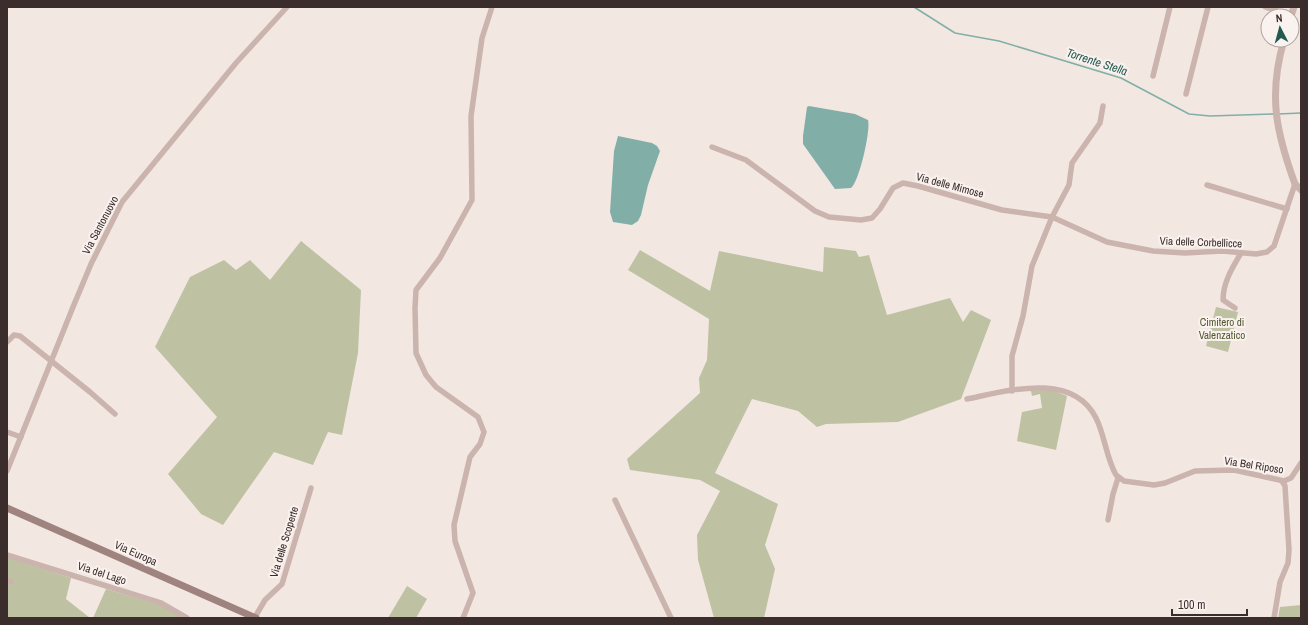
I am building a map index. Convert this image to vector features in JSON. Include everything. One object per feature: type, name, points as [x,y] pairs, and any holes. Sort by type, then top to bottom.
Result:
[{"type":"main road","name":"Via Europa","points":[[7,508],[255,618]]},
{"type":"street","name":"Via Santonuovo","points":[[7,471],[91,264],[122,202],[236,63],[287,7]]},
{"type":"street","points":[[463,618],[473,593],[456,541],[454,525],[470,457],[480,444],[484,432],[478,417],[436,387],[426,375],[416,352],[415,308],[416,290],[440,258],[468,210],[472,200],[471,116],[482,38],[492,7]]},
{"type":"street","points":[[1153,76],[1170,7]]},
{"type":"street","points":[[1186,94],[1208,7]]},
{"type":"street","points":[[1282,48],[1276,73],[1275,103],[1277,124],[1295,184],[1301,190]]},
{"type":"street","points":[[1012,391],[1012,356],[1023,316],[1032,266],[1052,217],[1069,185],[1072,163],[1100,122],[1103,106]]},
{"type":"street","name":"Via delle Mimose","points":[[712,147],[746,160],[815,211],[829,217],[861,220],[872,218],[880,209],[893,188],[903,184],[918,186],[1002,210],[1052,217]]},
{"type":"street","name":"Via delle Corbellicce","points":[[1052,217],[1107,242],[1120,246],[1185,253],[1222,251],[1262,253],[1270,250],[1276,243],[1295,184]]},
{"type":"street","points":[[1207,186],[1287,208]]},
{"type":"street","points":[[1235,308],[1223,300],[1223,290],[1241,253]]},
{"type":"street","points":[[7,342],[16,334],[51,361],[114,414]]},
{"type":"street","points":[[967,399],[1012,391],[1046,388],[1064,392],[1083,402],[1097,420],[1113,468],[1118,478],[1108,520]]},
{"type":"street","points":[[7,432],[21,437]]},
{"type":"street","name":"Via Bel Riposo","points":[[1118,478],[1137,483],[1154,485],[1165,483],[1191,472],[1207,470],[1240,471],[1282,481],[1291,478],[1301,463]]},
{"type":"street","points":[[1274,618],[1280,582],[1288,562],[1289,550],[1285,486],[1282,481]]},
{"type":"street","name":"Via delle Scoperte","points":[[255,618],[265,600],[282,584],[311,488]]},
{"type":"street","points":[[615,500],[671,618]]},
{"type":"street","name":"Via del Lago","points":[[7,554],[155,600],[166,604],[187,618]]},
{"type":"green space","points":[[301,241],[361,290],[358,353],[342,435],[328,432],[313,465],[274,452],[223,525],[201,514],[168,474],[217,417],[155,347],[190,277],[224,260],[236,270],[250,260],[270,280]]},
{"type":"green space","points":[[824,247],[856,251],[859,257],[869,255],[887,315],[950,298],[963,322],[971,310],[991,320],[961,399],[898,422],[826,424],[817,427],[798,411],[752,399],[715,473],[778,504],[765,545],[775,569],[764,618],[714,618],[698,560],[697,535],[720,491],[700,480],[630,470],[627,459],[700,393],[699,378],[707,360],[709,319],[628,270],[640,250],[710,291],[719,251],[823,272]]},
{"type":"green space","name":"Cimitero di Valenzatico","points":[[1216,307],[1238,312],[1228,352],[1206,346]]},
{"type":"green space","points":[[1049,389],[1067,396],[1056,450],[1017,441],[1022,412],[1042,408],[1040,394],[1032,396],[1031,391]]},
{"type":"green space","points":[[7,557],[71,578],[66,599],[90,618],[7,618]]},
{"type":"green space","points":[[407,586],[427,599],[416,618],[388,618]]},
{"type":"green space","points":[[106,589],[163,606],[182,618],[93,618]]},
{"type":"green space","points":[[1301,605],[1301,618],[1278,618],[1280,607]]},
{"type":"water","points":[[809,106],[855,114],[868,120],[868,134],[864,156],[854,184],[851,188],[835,189],[803,144],[807,107]]},
{"type":"water","points":[[618,136],[652,143],[657,146],[660,151],[648,185],[641,215],[638,221],[632,225],[613,222],[610,212],[614,151]]},
{"type":"waterway","name":"Torrente Stella","points":[[914,7],[955,33],[999,41],[1121,78],[1189,114],[1210,116],[1274,114]]},
{"type":"waterway","name":"Torrente Stella","points":[[1278,114],[1301,113]]}]
